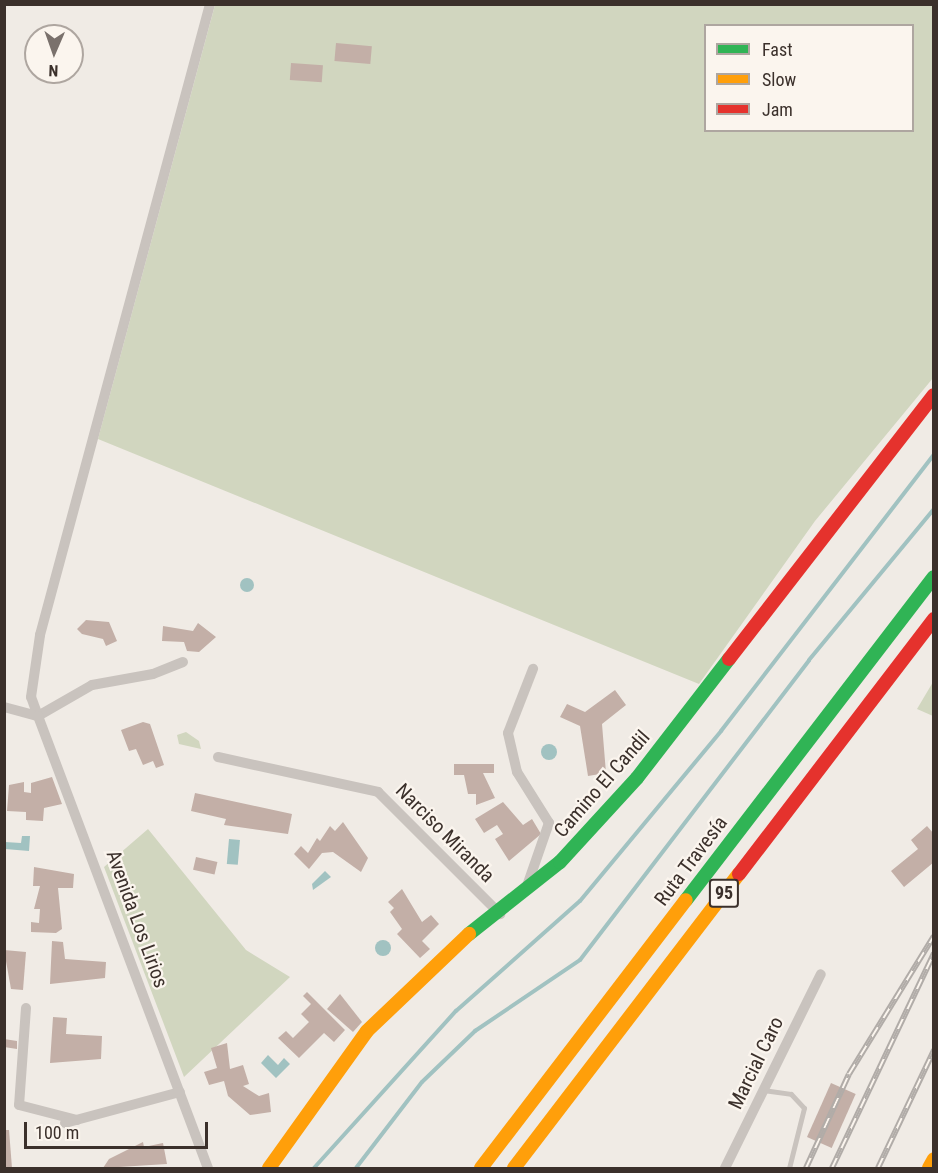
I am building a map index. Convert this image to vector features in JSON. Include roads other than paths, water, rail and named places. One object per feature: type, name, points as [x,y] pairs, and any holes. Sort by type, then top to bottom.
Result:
[{"type":"main road","name":"Camino El Candil","points":[[269,1168],[367,1031],[441,957],[524,894],[638,778],[933,394]]},
{"type":"main road","name":"Ruta Travesía","points":[[481,1168],[933,577]]},
{"type":"main road","name":"95","points":[[514,1168],[933,619]]},
{"type":"main road","points":[[929,1168],[933,1159]]},
{"type":"street","name":"Avenida Los Lirios","points":[[208,1168],[31,697],[40,635],[210,4]]},
{"type":"street","points":[[4,707],[38,716],[92,685],[166,671],[183,662]]},
{"type":"street","points":[[524,894],[549,823],[517,772],[508,733],[533,669]]},
{"type":"street","name":"Narciso Miranda","points":[[218,757],[378,792],[500,914]]},
{"type":"street","name":"Marcial Caro","points":[[725,1168],[821,974]]},
{"type":"street","points":[[26,1008],[19,1105],[77,1120]]},
{"type":"street","points":[[65,1123],[180,1092]]},
{"type":"lane","points":[[763,1090],[791,1094],[804,1108],[789,1168]]},
{"type":"water","points":[[244,578],[250,578],[254,585],[250,592],[244,592],[240,588],[240,582]]},
{"type":"water","points":[[549,744],[555,746],[557,752],[555,758],[549,760],[543,758],[541,752],[543,746]]},
{"type":"water","points":[[22,836],[30,836],[29,851],[5,849],[5,842],[21,843]]},
{"type":"water","points":[[229,839],[240,840],[238,865],[227,864]]},
{"type":"water","points":[[325,871],[331,877],[313,890],[312,884]]},
{"type":"water","points":[[383,940],[391,948],[383,956],[375,948]]},
{"type":"water","points":[[268,1055],[278,1065],[284,1058],[290,1064],[276,1078],[261,1063]]},
{"type":"waterway","points":[[314,1168],[456,1011],[580,901],[721,731],[934,454]]},
{"type":"waterway","points":[[356,1168],[422,1082],[475,1031],[580,960],[809,660],[934,509]]},
{"type":"railway","points":[[806,1168],[849,1074],[934,936]]},
{"type":"railway","points":[[832,1168],[934,953]]},
{"type":"railway","points":[[878,1168],[934,1050]]}]
